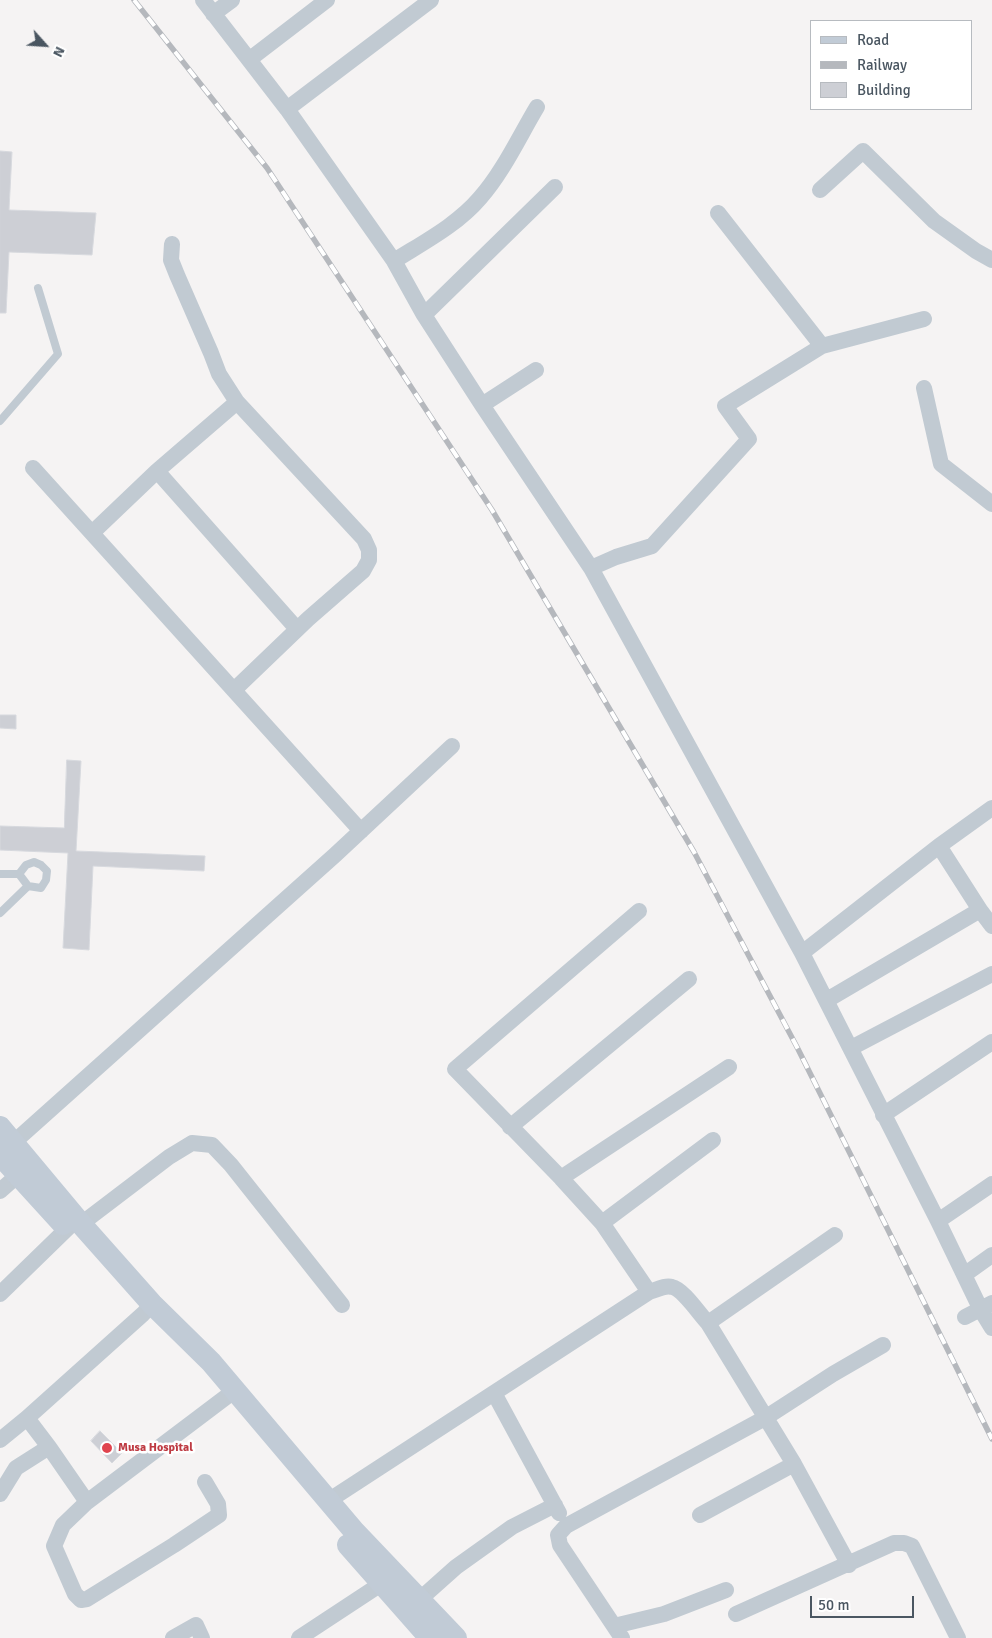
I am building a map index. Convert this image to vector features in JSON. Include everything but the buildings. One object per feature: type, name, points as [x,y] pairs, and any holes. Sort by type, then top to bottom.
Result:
[{"type":"main road","points":[[4,1142],[24,1170],[75,1224],[148,1309],[211,1362],[228,1396],[387,1578],[419,1600],[456,1638]]},
{"type":"main road","points":[[228,1396],[354,1531],[430,1638]]},
{"type":"street","points":[[203,0],[287,109],[394,261],[424,315],[591,568],[827,1000],[964,1275],[986,1306],[991,1325]]},
{"type":"street","points":[[213,14],[232,0]]},
{"type":"street","points":[[250,59],[327,0]]},
{"type":"street","points":[[287,109],[431,0]]},
{"type":"street","points":[[394,261],[461,218],[481,198],[537,107]]},
{"type":"street","points":[[820,190],[863,151],[934,221],[992,260]]},
{"type":"street","points":[[424,315],[555,187]]},
{"type":"street","points":[[718,213],[822,346]]},
{"type":"street","points":[[172,244],[171,260],[177,275],[219,374],[236,402],[364,539],[369,550],[369,560],[364,571],[297,629],[234,690]]},
{"type":"street","points":[[591,568],[616,557],[652,546],[749,438],[725,406],[822,346],[924,319]]},
{"type":"street","points":[[482,405],[536,370]]},
{"type":"street","points":[[924,388],[941,464],[992,504]]},
{"type":"street","points":[[92,533],[157,471],[236,402]]},
{"type":"street","points":[[33,468],[361,831]]},
{"type":"street","points":[[157,471],[297,629]]},
{"type":"street","points":[[4,1142],[361,831],[452,746]]},
{"type":"street","points":[[802,953],[939,846],[991,811]]},
{"type":"street","points":[[939,846],[992,926]]},
{"type":"street","points":[[827,1000],[980,910]]},
{"type":"street","points":[[639,912],[455,1069],[602,1223],[649,1292]]},
{"type":"street","points":[[850,1048],[992,974]]},
{"type":"street","points":[[510,1127],[689,979]]},
{"type":"street","points":[[883,1115],[992,1042]]},
{"type":"street","points":[[561,1178],[729,1067]]},
{"type":"street","points":[[602,1223],[713,1140]]},
{"type":"street","points":[[0,1294],[75,1224],[169,1157],[192,1143],[212,1146],[230,1165],[342,1305]]},
{"type":"street","points":[[0,1190],[24,1170]]},
{"type":"street","points":[[938,1221],[992,1184]]},
{"type":"street","points":[[708,1323],[835,1235]]},
{"type":"street","points":[[964,1275],[992,1255]]},
{"type":"street","points":[[328,1501],[649,1292],[671,1286],[678,1290],[708,1323],[764,1418],[794,1464],[850,1564]]},
{"type":"street","points":[[965,1317],[986,1306]]},
{"type":"street","points":[[0,1440],[148,1309]]},
{"type":"street","points":[[726,1590],[618,1632],[560,1545],[558,1535],[566,1526],[764,1418],[833,1374],[884,1345]]},
{"type":"street","points":[[494,1393],[566,1526]]},
{"type":"street","points":[[205,1482],[218,1504],[219,1515],[94,1595],[81,1600],[75,1594],[54,1546],[64,1525],[87,1502],[228,1396]]},
{"type":"street","points":[[27,1418],[87,1502]]},
{"type":"street","points":[[0,1494],[16,1468],[49,1447]]},
{"type":"street","points":[[700,1515],[794,1464]]},
{"type":"street","points":[[419,1600],[456,1567],[512,1527],[554,1506]]},
{"type":"street","points":[[736,1614],[894,1543],[904,1543],[912,1546],[958,1638]]},
{"type":"street","points":[[299,1638],[387,1578]]},
{"type":"street","points":[[173,1638],[196,1624],[202,1638]]},
{"type":"lane","points":[[0,421],[58,354],[38,288]]},
{"type":"lane","points":[[34,862],[41,865],[47,871],[46,880],[41,888],[28,886],[19,874],[26,865],[34,862]]},
{"type":"lane","points":[[0,874],[19,874]]},
{"type":"lane","points":[[0,913],[28,886]]},
{"type":"railway","points":[[134,0],[267,168],[492,510],[694,852],[798,1049],[992,1439]]},
{"type":"place","name":"Musa Hospital","points":[[107,1448]]}]
